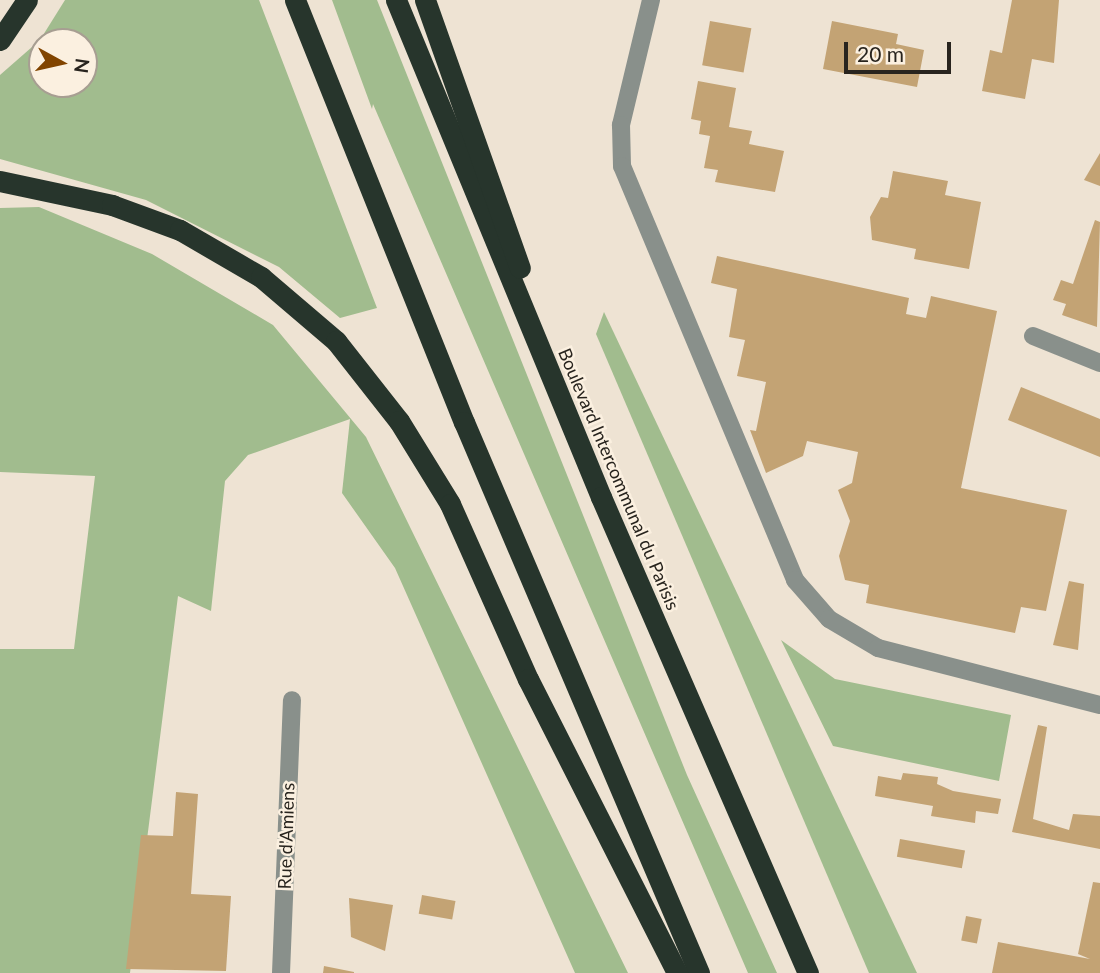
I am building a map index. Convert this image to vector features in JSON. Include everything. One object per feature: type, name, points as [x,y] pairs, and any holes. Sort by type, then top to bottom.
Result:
[{"type":"highway","points":[[0,40],[27,0]]},
{"type":"highway","points":[[297,0],[464,422],[699,973]]},
{"type":"highway","name":"Boulevard Intercommunal du Parisis","points":[[396,0],[601,497],[808,973]]},
{"type":"highway","points":[[425,0],[601,497]]},
{"type":"highway","points":[[0,181],[112,205],[180,230],[261,278],[336,341],[399,421],[450,504],[528,679],[677,973]]},
{"type":"street","points":[[651,0],[621,125],[622,166],[795,580],[829,619],[878,648],[1100,705]]},
{"type":"street","points":[[1033,336],[1100,363]]},
{"type":"street","name":"Rue d'Amiens","points":[[281,973],[292,700]]},
{"type":"green space","points":[[65,0],[259,0],[377,308],[340,318],[279,267],[146,200],[0,159],[0,75],[28,50],[28,98],[98,98],[98,28],[48,28]]},
{"type":"green space","points":[[332,0],[377,0],[687,775],[777,973],[748,973],[373,104],[372,109]]},
{"type":"green space","points":[[39,207],[152,254],[273,325],[366,437],[628,973],[575,973],[395,568],[342,493],[350,419],[248,455],[225,481],[211,611],[178,596],[130,973],[0,973],[0,649],[74,649],[95,476],[0,472],[0,208]]},
{"type":"green space","points":[[604,312],[917,973],[869,973],[596,334]]},
{"type":"green space","points":[[781,640],[835,679],[1011,715],[999,781],[833,746]]},
{"type":"building","points":[[1012,0],[1059,0],[1054,63],[1032,59],[1025,99],[982,91],[990,50],[1002,53]]},
{"type":"building","points":[[710,21],[751,28],[744,73],[702,65]]},
{"type":"building","points":[[832,21],[898,34],[896,44],[924,50],[917,87],[823,69]]},
{"type":"building","points":[[698,81],[736,88],[729,127],[752,131],[749,144],[784,151],[775,192],[715,182],[718,170],[704,168],[710,136],[699,134],[701,121],[691,119]]},
{"type":"building","points":[[1100,153],[1100,186],[1084,180]]},
{"type":"building","points":[[893,171],[948,181],[945,195],[981,202],[969,269],[914,259],[916,249],[872,240],[870,217],[881,197],[888,198]]},
{"type":"building","points":[[1095,220],[1100,222],[1097,327],[1062,315],[1066,304],[1053,300],[1061,280],[1073,284]]},
{"type":"building","points":[[717,256],[909,298],[906,314],[926,318],[931,296],[997,311],[961,488],[1067,510],[1046,611],[1021,607],[1015,633],[866,603],[869,585],[845,580],[839,556],[850,521],[838,490],[852,483],[858,452],[807,441],[803,456],[766,473],[750,430],[756,431],[766,382],[737,376],[745,340],[729,337],[737,289],[711,283]]},
{"type":"building","points":[[1021,387],[1100,419],[1100,457],[1008,420]]},
{"type":"building","points":[[1069,581],[1084,584],[1078,650],[1053,645]]},
{"type":"building","points":[[1038,725],[1047,727],[1033,819],[1069,830],[1073,814],[1100,816],[1100,849],[1012,832]]},
{"type":"building","points":[[903,773],[938,777],[937,784],[953,791],[1001,799],[998,814],[976,811],[975,823],[931,816],[933,806],[875,796],[878,776],[901,780]]},
{"type":"building","points":[[176,792],[198,794],[191,894],[231,896],[226,971],[126,969],[141,835],[173,836]]},
{"type":"building","points":[[900,839],[965,850],[962,868],[897,857]]},
{"type":"building","points":[[1093,882],[1100,883],[1100,973],[992,973],[998,942],[1090,959],[1078,954]]},
{"type":"building","points":[[422,895],[455,901],[452,920],[419,914]]},
{"type":"building","points":[[349,898],[393,905],[385,951],[351,937]]},
{"type":"building","points":[[966,916],[982,919],[977,944],[961,941]]},
{"type":"building","points":[[324,966],[354,972],[354,973],[323,973]]}]
